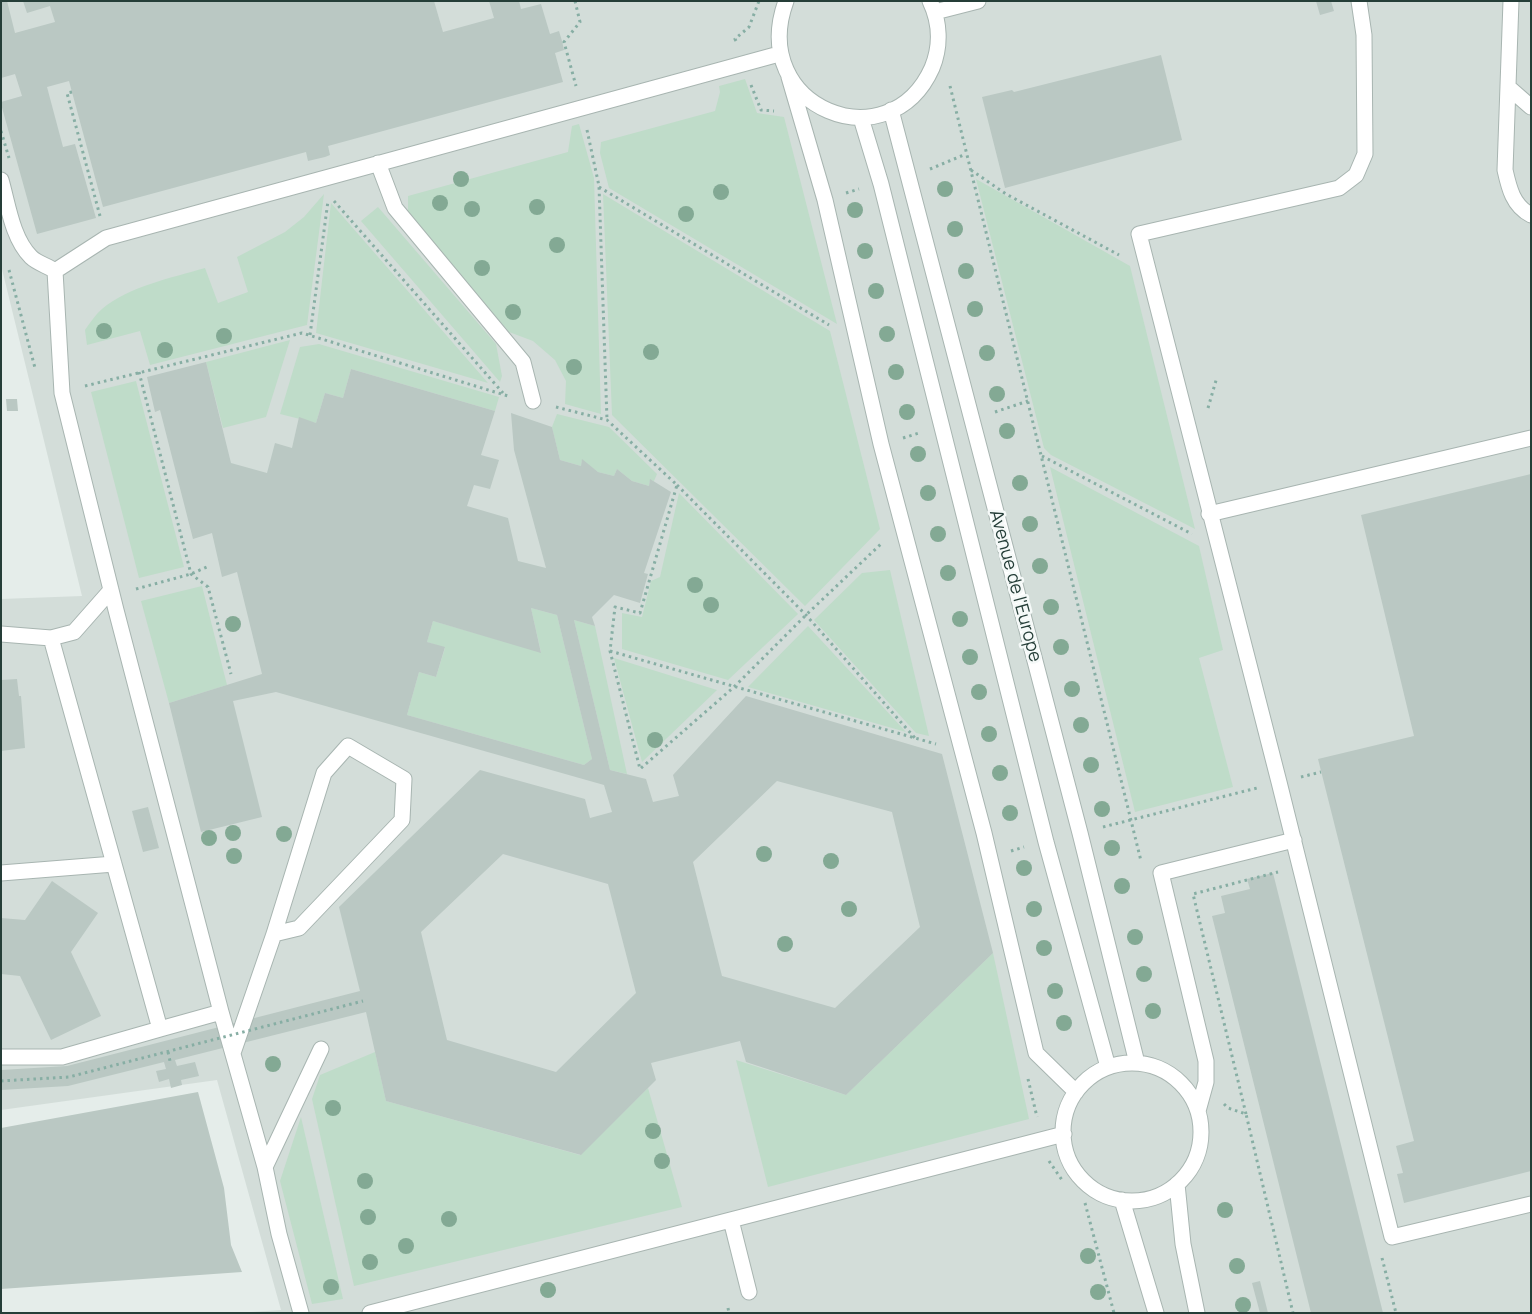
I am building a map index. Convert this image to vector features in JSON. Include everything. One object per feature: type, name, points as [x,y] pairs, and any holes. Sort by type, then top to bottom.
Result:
[{"type":"lane","points":[[786,1],[778,29],[780,54],[789,78],[824,200],[881,444],[984,833],[1036,1053],[1076,1092]]},
{"type":"lane","points":[[789,78],[802,94],[820,107],[840,115],[861,118],[891,110],[911,98],[926,80],[936,59],[939,36],[932,7],[978,1]]},
{"type":"lane","points":[[1359,1],[1364,35],[1365,154],[1356,175],[1339,188],[1138,234],[1294,840],[1392,1237],[1531,1204]]},
{"type":"lane","points":[[1511,1],[1505,170],[1510,194],[1524,212],[1531,215]]},
{"type":"lane","points":[[55,270],[106,238],[780,54]]},
{"type":"lane","points":[[1508,87],[1531,107]]},
{"type":"lane","name":"Avenue de l'Europe","points":[[891,110],[1080,833],[1137,1063]]},
{"type":"lane","name":"Avenue de l'Europe","points":[[861,118],[881,184],[1044,832],[1108,1067]]},
{"type":"lane","points":[[378,163],[395,208],[523,362],[532,401]]},
{"type":"lane","points":[[1,180],[15,231],[20,240],[31,257],[55,270]]},
{"type":"lane","points":[[55,270],[62,393],[116,610],[221,1012],[265,1167],[279,1234],[301,1313]]},
{"type":"lane","points":[[1209,514],[1531,438]]},
{"type":"lane","points":[[1,634],[51,638],[74,632],[111,590]]},
{"type":"lane","points":[[51,638],[160,1029]]},
{"type":"lane","points":[[233,1053],[274,934],[324,773],[348,746],[404,779],[402,820],[299,928],[274,934]]},
{"type":"lane","points":[[1198,1111],[1206,1082],[1206,1061],[1161,873],[1294,840]]},
{"type":"lane","points":[[1,873],[114,864]]},
{"type":"lane","points":[[1,1057],[62,1057],[221,1012]]},
{"type":"lane","points":[[265,1167],[321,1049]]},
{"type":"lane","points":[[1137,1063],[1154,1066],[1170,1074],[1185,1087],[1198,1111],[1201,1134],[1200,1148],[1195,1162],[1177,1184],[1156,1197],[1138,1201],[1122,1200],[1102,1194],[1083,1180],[1069,1158],[1064,1134],[1068,1105],[1086,1080],[1108,1067],[1137,1063]]},
{"type":"lane","points":[[370,1313],[1064,1134]]},
{"type":"lane","points":[[1177,1184],[1182,1244],[1197,1313]]},
{"type":"lane","points":[[1122,1200],[1156,1313]]},
{"type":"lane","points":[[731,1220],[749,1292]]},
{"type":"lane","points":[[1147,1313],[1152,1296]]},
{"type":"path","points":[[575,1],[580,22],[564,42],[582,107],[598,186],[607,420]]},
{"type":"path","points":[[742,63],[735,39],[749,27],[760,1]]},
{"type":"path","points":[[949,82],[1143,868]]},
{"type":"path","points":[[72,92],[67,93],[94,191]]},
{"type":"path","points":[[970,170],[1006,194],[1148,270]]},
{"type":"path","points":[[84,176],[89,175]]},
{"type":"path","points":[[598,186],[834,328]]},
{"type":"path","points":[[310,335],[329,195],[504,395]]},
{"type":"path","points":[[84,387],[302,333],[504,395],[607,420],[677,484],[806,614],[915,738]]},
{"type":"path","points":[[139,372],[191,574],[208,587],[231,674]]},
{"type":"path","points":[[993,413],[1028,401]]},
{"type":"path","points":[[900,439],[928,431]]},
{"type":"path","points":[[1041,456],[1196,537]]},
{"type":"path","points":[[677,484],[640,613],[616,608],[610,651],[640,769],[734,688],[806,614],[889,536]]},
{"type":"path","points":[[116,610],[133,590],[191,574],[209,566]]},
{"type":"path","points":[[610,651],[734,688],[944,746]]},
{"type":"path","points":[[1293,779],[1321,772]]},
{"type":"path","points":[[1098,829],[1260,787]]},
{"type":"path","points":[[1286,871],[1193,894],[1293,1313]]},
{"type":"path","points":[[1,1081],[69,1078],[363,1001]]},
{"type":"path","points":[[168,1052],[170,1061]]},
{"type":"path","points":[[1222,1103],[1228,1108],[1246,1114]]},
{"type":"path","points":[[1048,1158],[1051,1167],[1062,1180]]},
{"type":"path","points":[[1085,1204],[1114,1313]]},
{"type":"path","points":[[1381,1255],[1396,1313]]},
{"type":"path","points":[[728,1308],[729,1313]]},
{"type":"shaded area","points":[[1,1],[1531,1],[1531,1313],[236,1313],[281,1310],[217,1080],[1,1110],[1,599],[82,596],[1,265]]},
{"type":"green space","points":[[745,79],[757,113],[784,117],[837,324],[609,188],[600,153],[601,142],[715,111],[720,92],[719,86]]},
{"type":"green space","points":[[579,124],[594,178],[601,414],[565,404],[566,381],[555,360],[533,341],[509,332],[408,212],[408,196],[568,152],[572,126]]},
{"type":"green space","points":[[976,179],[1130,266],[1195,529],[1051,455],[1044,448]]},
{"type":"green space","points":[[324,194],[307,325],[150,365],[140,331],[87,345],[85,330],[99,311],[125,294],[151,284],[205,268],[218,303],[248,292],[237,257],[285,232],[304,217]]},
{"type":"green space","points":[[603,194],[830,331],[880,529],[805,606],[612,415]]},
{"type":"green space","points":[[331,203],[488,383],[316,333]]},
{"type":"green space","points":[[378,207],[496,344],[502,376],[500,382],[361,221]]},
{"type":"green space","points":[[290,340],[266,417],[223,428],[206,362]]},
{"type":"green space","points":[[319,344],[499,397],[495,411],[351,369],[343,398],[325,393],[316,423],[280,414],[300,347]]},
{"type":"green space","points":[[136,381],[184,567],[139,578],[91,392]]},
{"type":"green space","points":[[557,414],[609,427],[657,474],[654,481],[650,480],[649,486],[632,481],[617,469],[614,476],[598,472],[582,460],[581,466],[560,460],[552,427]]},
{"type":"green space","points":[[1050,467],[1199,546],[1223,650],[1199,658],[1233,787],[1135,812]]},
{"type":"green space","points":[[679,493],[798,614],[728,680],[622,649],[622,613],[642,617],[651,581],[660,577]]},
{"type":"green space","points":[[890,570],[929,736],[916,733],[814,620],[862,573]]},
{"type":"green space","points":[[202,586],[227,685],[169,703],[141,601]]},
{"type":"green space","points":[[531,608],[557,615],[592,759],[584,765],[407,715],[419,672],[436,677],[445,648],[427,642],[433,621],[541,652]]},
{"type":"green space","points":[[574,620],[595,626],[627,774],[610,770]]},
{"type":"green space","points":[[808,626],[906,732],[748,687]]},
{"type":"green space","points":[[614,658],[717,690],[642,762]]},
{"type":"green space","points":[[993,953],[1029,1119],[768,1187],[736,1060],[846,1095]]},
{"type":"green space","points":[[375,1052],[386,1101],[580,1155],[648,1088],[682,1207],[354,1286],[312,1099],[320,1075]]},
{"type":"green space","points":[[301,1117],[343,1299],[312,1304],[280,1181]]},
{"type":"building","points":[[1,1],[7,1],[15,33],[55,22],[50,6],[27,13],[23,1],[434,1],[443,32],[494,18],[489,1],[519,1],[521,9],[541,4],[550,34],[559,31],[562,41],[564,50],[555,53],[563,82],[328,146],[330,155],[325,157],[308,161],[306,152],[103,207],[69,81],[47,87],[63,147],[75,144],[96,218],[37,234],[1,104],[1,102],[22,96],[15,74],[1,78]]},
{"type":"building","points":[[1316,1],[1331,1],[1334,11],[1320,15]]},
{"type":"building","points":[[1161,55],[1182,140],[1005,188],[982,97],[1012,90],[1014,92]]},
{"type":"building","points":[[206,362],[231,463],[267,473],[275,443],[292,448],[299,417],[316,423],[325,393],[343,398],[351,369],[495,411],[481,455],[499,460],[490,489],[474,485],[467,506],[508,518],[518,561],[546,568],[514,450],[511,413],[552,427],[560,460],[581,466],[582,459],[598,472],[614,476],[617,469],[632,481],[649,486],[650,479],[671,492],[644,573],[648,574],[640,603],[614,595],[592,617],[595,626],[574,620],[610,770],[646,779],[653,802],[679,796],[673,775],[746,696],[942,754],[993,953],[846,1095],[746,1062],[740,1041],[651,1063],[656,1080],[581,1155],[386,1101],[366,1012],[175,1060],[177,1066],[195,1062],[199,1076],[181,1080],[182,1085],[171,1088],[169,1079],[159,1082],[156,1071],[166,1069],[164,1062],[68,1086],[1,1090],[1,1070],[67,1066],[360,991],[339,907],[480,770],[585,799],[590,818],[612,812],[604,785],[276,692],[233,701],[262,817],[201,832],[169,703],[262,674],[237,572],[222,577],[212,533],[193,539],[160,410],[155,412],[147,377]],"holes":[[[531,608],[557,615],[592,759],[584,765],[407,715],[419,672],[436,677],[445,647],[427,642],[433,621],[541,653]],[[777,781],[892,812],[920,927],[835,1008],[722,976],[693,862]],[[503,854],[608,884],[636,993],[556,1072],[447,1040],[421,932]]]},
{"type":"building","points":[[6,399],[17,399],[18,411],[7,411]]},
{"type":"building","points":[[1531,474],[1531,1171],[1404,1203],[1397,1174],[1403,1173],[1396,1146],[1414,1141],[1318,759],[1414,736],[1361,515]]},
{"type":"building","points":[[17,679],[19,696],[21,696],[25,748],[1,751],[1,680]]},
{"type":"building","points":[[148,807],[159,848],[143,852],[132,811]]},
{"type":"building","points":[[1273,873],[1383,1313],[1311,1313],[1212,916],[1225,913],[1221,896],[1250,889],[1247,879]]},
{"type":"building","points":[[52,881],[98,913],[71,952],[101,1016],[51,1040],[20,976],[1,974],[1,918],[25,920]]},
{"type":"building","points":[[198,1092],[224,1188],[231,1245],[242,1272],[1,1289],[1,1128]]},
{"type":"building","points":[[1260,1281],[1268,1313],[1260,1313],[1252,1283]]}]
